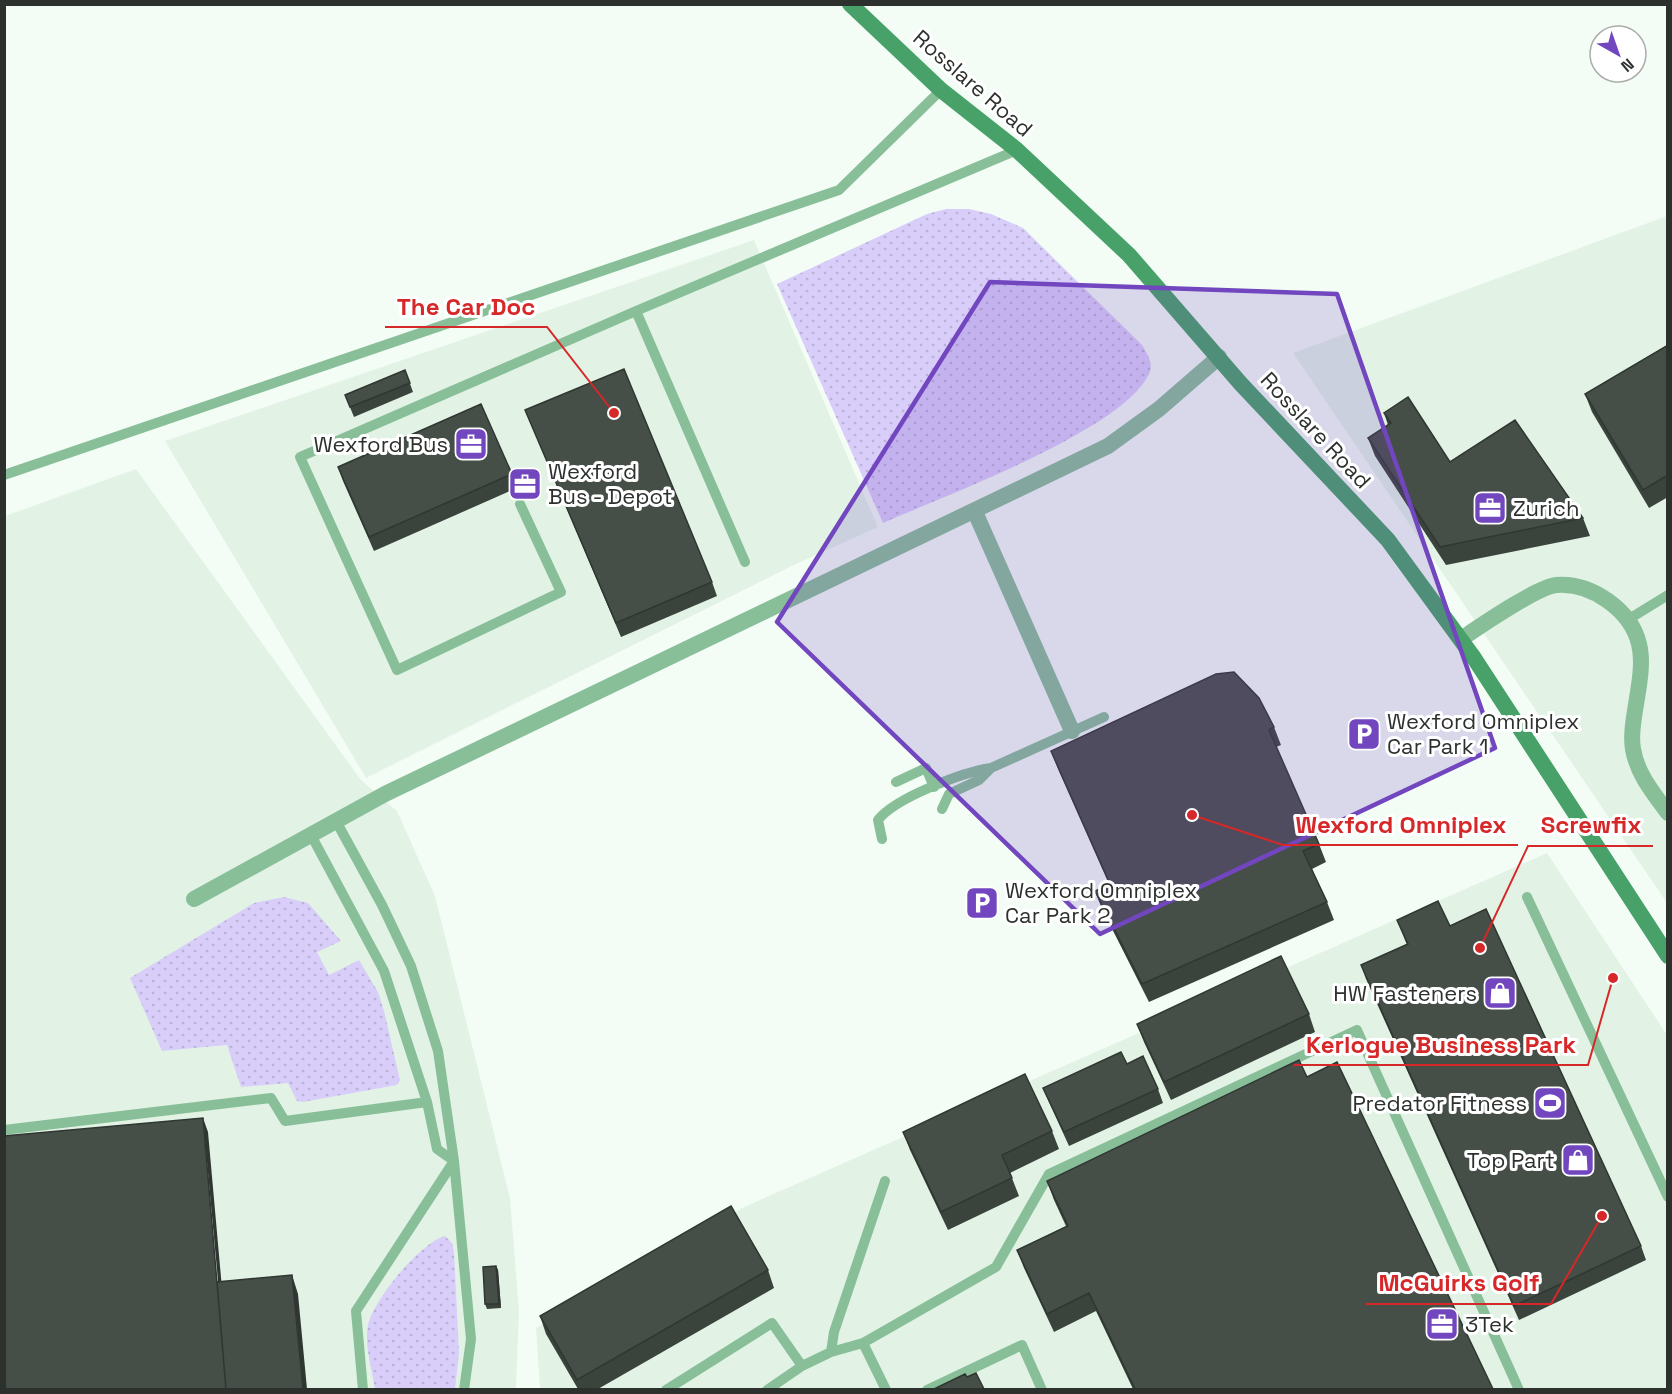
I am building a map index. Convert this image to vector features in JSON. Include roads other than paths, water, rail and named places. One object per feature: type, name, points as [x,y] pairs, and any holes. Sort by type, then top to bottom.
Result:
[{"type":"main road","name":"Rosslare Road","points":[[850,4],[941,90],[1017,150],[1129,255],[1219,357],[1388,540],[1461,639],[1668,956]]},
{"type":"street","points":[[194,899],[396,789],[1108,446],[1160,409],[1219,357]]},
{"type":"street","points":[[975,512],[1072,731]]},
{"type":"street","points":[[1461,639],[1515,604],[1555,585],[1583,589],[1607,600],[1629,619],[1640,645],[1640,676],[1633,749],[1645,782],[1668,813]]},
{"type":"lane","points":[[4,475],[838,190],[941,90]]},
{"type":"lane","points":[[520,504],[561,592],[397,670],[300,457],[636,311],[1017,150]]},
{"type":"lane","points":[[636,311],[745,562]]},
{"type":"lane","points":[[1629,619],[1668,595]]},
{"type":"lane","points":[[882,839],[878,820],[886,809],[971,771],[991,768],[1104,717]]},
{"type":"lane","points":[[896,782],[926,768],[934,787]]},
{"type":"lane","points":[[942,809],[949,794],[979,780],[991,768]]},
{"type":"lane","points":[[336,821],[382,905],[411,966],[438,1051],[454,1161],[471,1339],[464,1389]]},
{"type":"lane","points":[[311,835],[384,971],[427,1102],[437,1149],[454,1161]]},
{"type":"lane","points":[[1527,897],[1668,1197]]},
{"type":"lane","points":[[767,1389],[802,1366],[831,1352],[863,1343],[996,1267],[1049,1174],[1357,1030],[1519,1389]]},
{"type":"lane","points":[[4,1130],[272,1098],[285,1121],[427,1102]]},
{"type":"lane","points":[[363,1389],[356,1311],[454,1161]]},
{"type":"lane","points":[[831,1352],[834,1332],[885,1181]]},
{"type":"lane","points":[[666,1389],[772,1323],[802,1366]]},
{"type":"lane","points":[[863,1343],[886,1389]]},
{"type":"lane","points":[[927,1389],[1022,1345],[1042,1389]]},
{"type":"place","name":"The Car Doc","points":[[614,413]]},
{"type":"place","name":"Wexford Bus","points":[[471,444]]},
{"type":"place","name":"Wexford Bus - Depot","points":[[525,484]]},
{"type":"place","name":"Zurich","points":[[1490,508]]},
{"type":"place","name":"Wexford Omniplex Car Park 1","points":[[1364,734]]},
{"type":"place","name":"Wexford Omniplex","points":[[1192,815]]},
{"type":"place","name":"Wexford Omniplex Car Park 2","points":[[982,903]]},
{"type":"place","name":"Screwfix","points":[[1480,948]]},
{"type":"place","name":"Kerlogue Business Park","points":[[1613,978]]},
{"type":"place","name":"HW Fasteners","points":[[1500,993]]},
{"type":"place","name":"Predator Fitness","points":[[1550,1103]]},
{"type":"place","name":"Top Part","points":[[1578,1160]]},
{"type":"place","name":"McGuirks Golf","points":[[1602,1216]]},
{"type":"place","name":"3Tek","points":[[1442,1324]]}]
